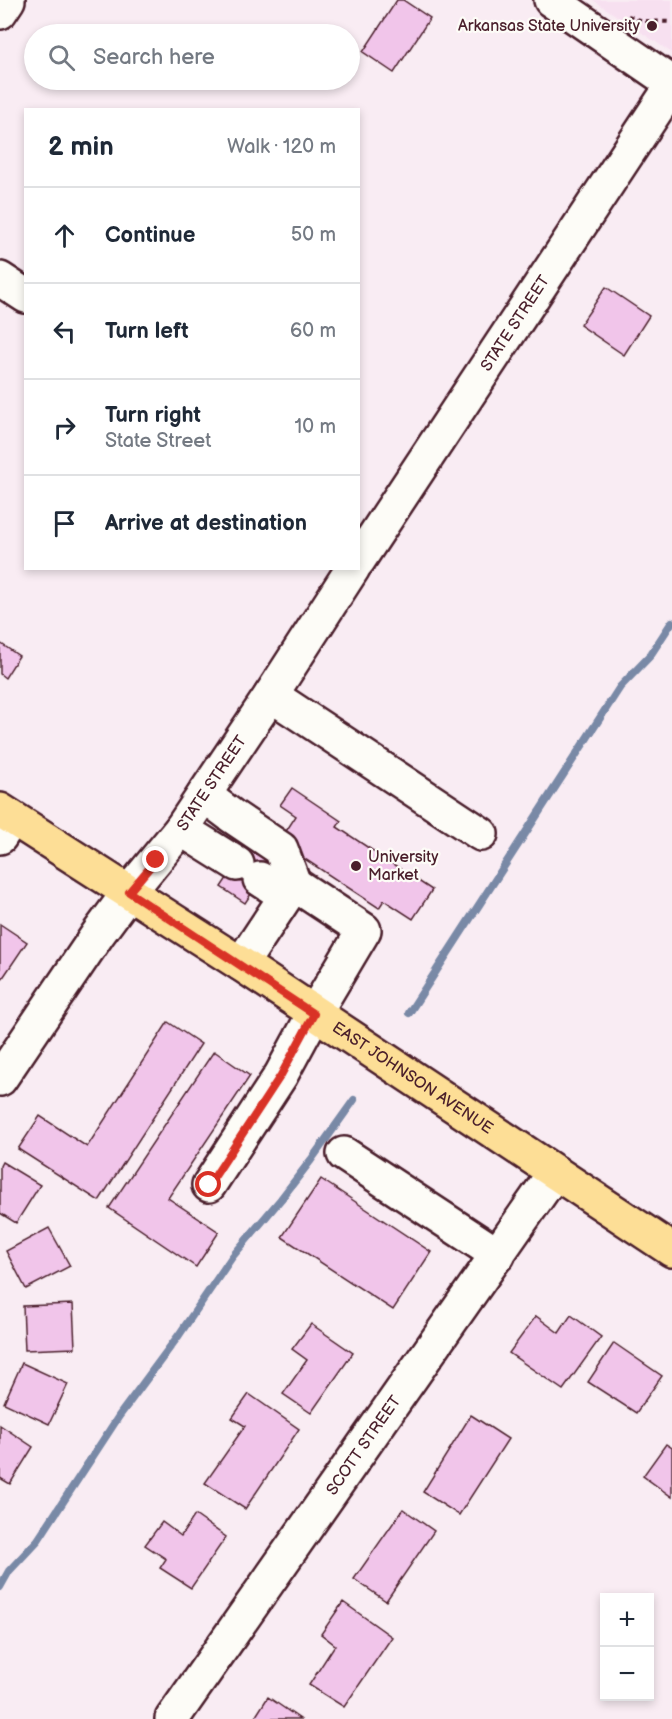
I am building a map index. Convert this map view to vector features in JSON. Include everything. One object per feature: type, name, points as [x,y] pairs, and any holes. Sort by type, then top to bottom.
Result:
[{"type":"main road","name":"EAST JOHNSON AVENUE","points":[[4,822],[129,892],[672,1250]]},
{"type":"street","points":[[0,12],[8,0]]},
{"type":"street","points":[[551,0],[672,85]]},
{"type":"street","name":"STATE STREET","points":[[360,554],[368,524],[672,85]]},
{"type":"street","points":[[0,279],[24,295]]},
{"type":"street","name":"STATE STREET","points":[[0,1079],[98,934],[181,829],[271,696],[352,570]]},
{"type":"street","points":[[271,696],[481,834]]},
{"type":"street","points":[[204,795],[281,849],[258,874],[241,964]]},
{"type":"street","points":[[232,816],[258,874]]},
{"type":"street","points":[[181,829],[258,874],[364,930],[281,1075],[209,1185]]},
{"type":"street","points":[[344,1154],[498,1255]]},
{"type":"street","name":"SCOTT STREET","points":[[172,1719],[555,1172]]},
{"type":"path","points":[[621,14],[643,21],[672,22]]},
{"type":"shaded area","name":"Arkansas State University","points":[[593,0],[672,0],[672,53]]},
{"type":"building","points":[[397,0],[403,0],[430,18],[394,73],[363,52]]},
{"type":"building","points":[[606,287],[649,316],[624,355],[580,325]]},
{"type":"building","points":[[0,643],[19,656],[5,678],[0,674]]},
{"type":"building","name":"University Market","points":[[292,788],[341,821],[337,827],[432,890],[413,919],[384,900],[379,908],[279,842],[296,816],[280,805]]},
{"type":"building","points":[[254,838],[278,854],[245,903],[221,887]]},
{"type":"building","points":[[0,924],[27,942],[0,982]]},
{"type":"building","points":[[168,1022],[201,1044],[99,1201],[18,1149],[40,1116],[87,1147]]},
{"type":"building","points":[[214,1051],[250,1076],[168,1198],[219,1232],[196,1267],[109,1208]]},
{"type":"building","points":[[2,1162],[40,1185],[16,1223],[0,1213],[0,1166]]},
{"type":"building","points":[[321,1179],[431,1252],[393,1310],[282,1237]]},
{"type":"building","points":[[49,1228],[70,1266],[26,1289],[6,1251]]},
{"type":"building","points":[[73,1304],[75,1348],[25,1350],[23,1306]]},
{"type":"building","points":[[571,1315],[601,1337],[563,1390],[509,1353],[536,1316],[559,1333]]},
{"type":"building","points":[[311,1324],[353,1353],[311,1413],[283,1394],[307,1360],[292,1349]]},
{"type":"building","points":[[614,1343],[662,1376],[636,1413],[588,1382]]},
{"type":"building","points":[[22,1363],[68,1384],[49,1424],[4,1403]]},
{"type":"building","points":[[249,1394],[299,1429],[245,1509],[205,1483],[245,1426],[232,1418]]},
{"type":"building","points":[[471,1415],[508,1439],[459,1515],[423,1492]]},
{"type":"building","points":[[0,1425],[33,1447],[10,1484],[0,1478]]},
{"type":"building","points":[[666,1444],[672,1448],[672,1497],[643,1476]]},
{"type":"building","points":[[403,1509],[434,1531],[386,1601],[354,1579]]},
{"type":"building","points":[[195,1515],[226,1537],[191,1588],[160,1568],[166,1559],[145,1545],[162,1522],[181,1536]]},
{"type":"building","points":[[343,1602],[392,1637],[344,1707],[309,1685],[335,1645],[321,1634]]},
{"type":"building","points":[[268,1697],[300,1719],[254,1719]]},
{"type":"waterway","points":[[409,1013],[620,687],[649,657],[672,622]]},
{"type":"waterway","points":[[0,1587],[9,1571],[38,1540],[119,1416],[179,1335],[232,1257],[281,1199],[354,1100]]},
{"type":"place","name":"Arkansas State University","points":[[652,26]]},
{"type":"place","name":"University Market","points":[[356,866]]},
{"type":"route","points":[[156,860],[129,892],[314,1014],[281,1075],[209,1185]]}]
